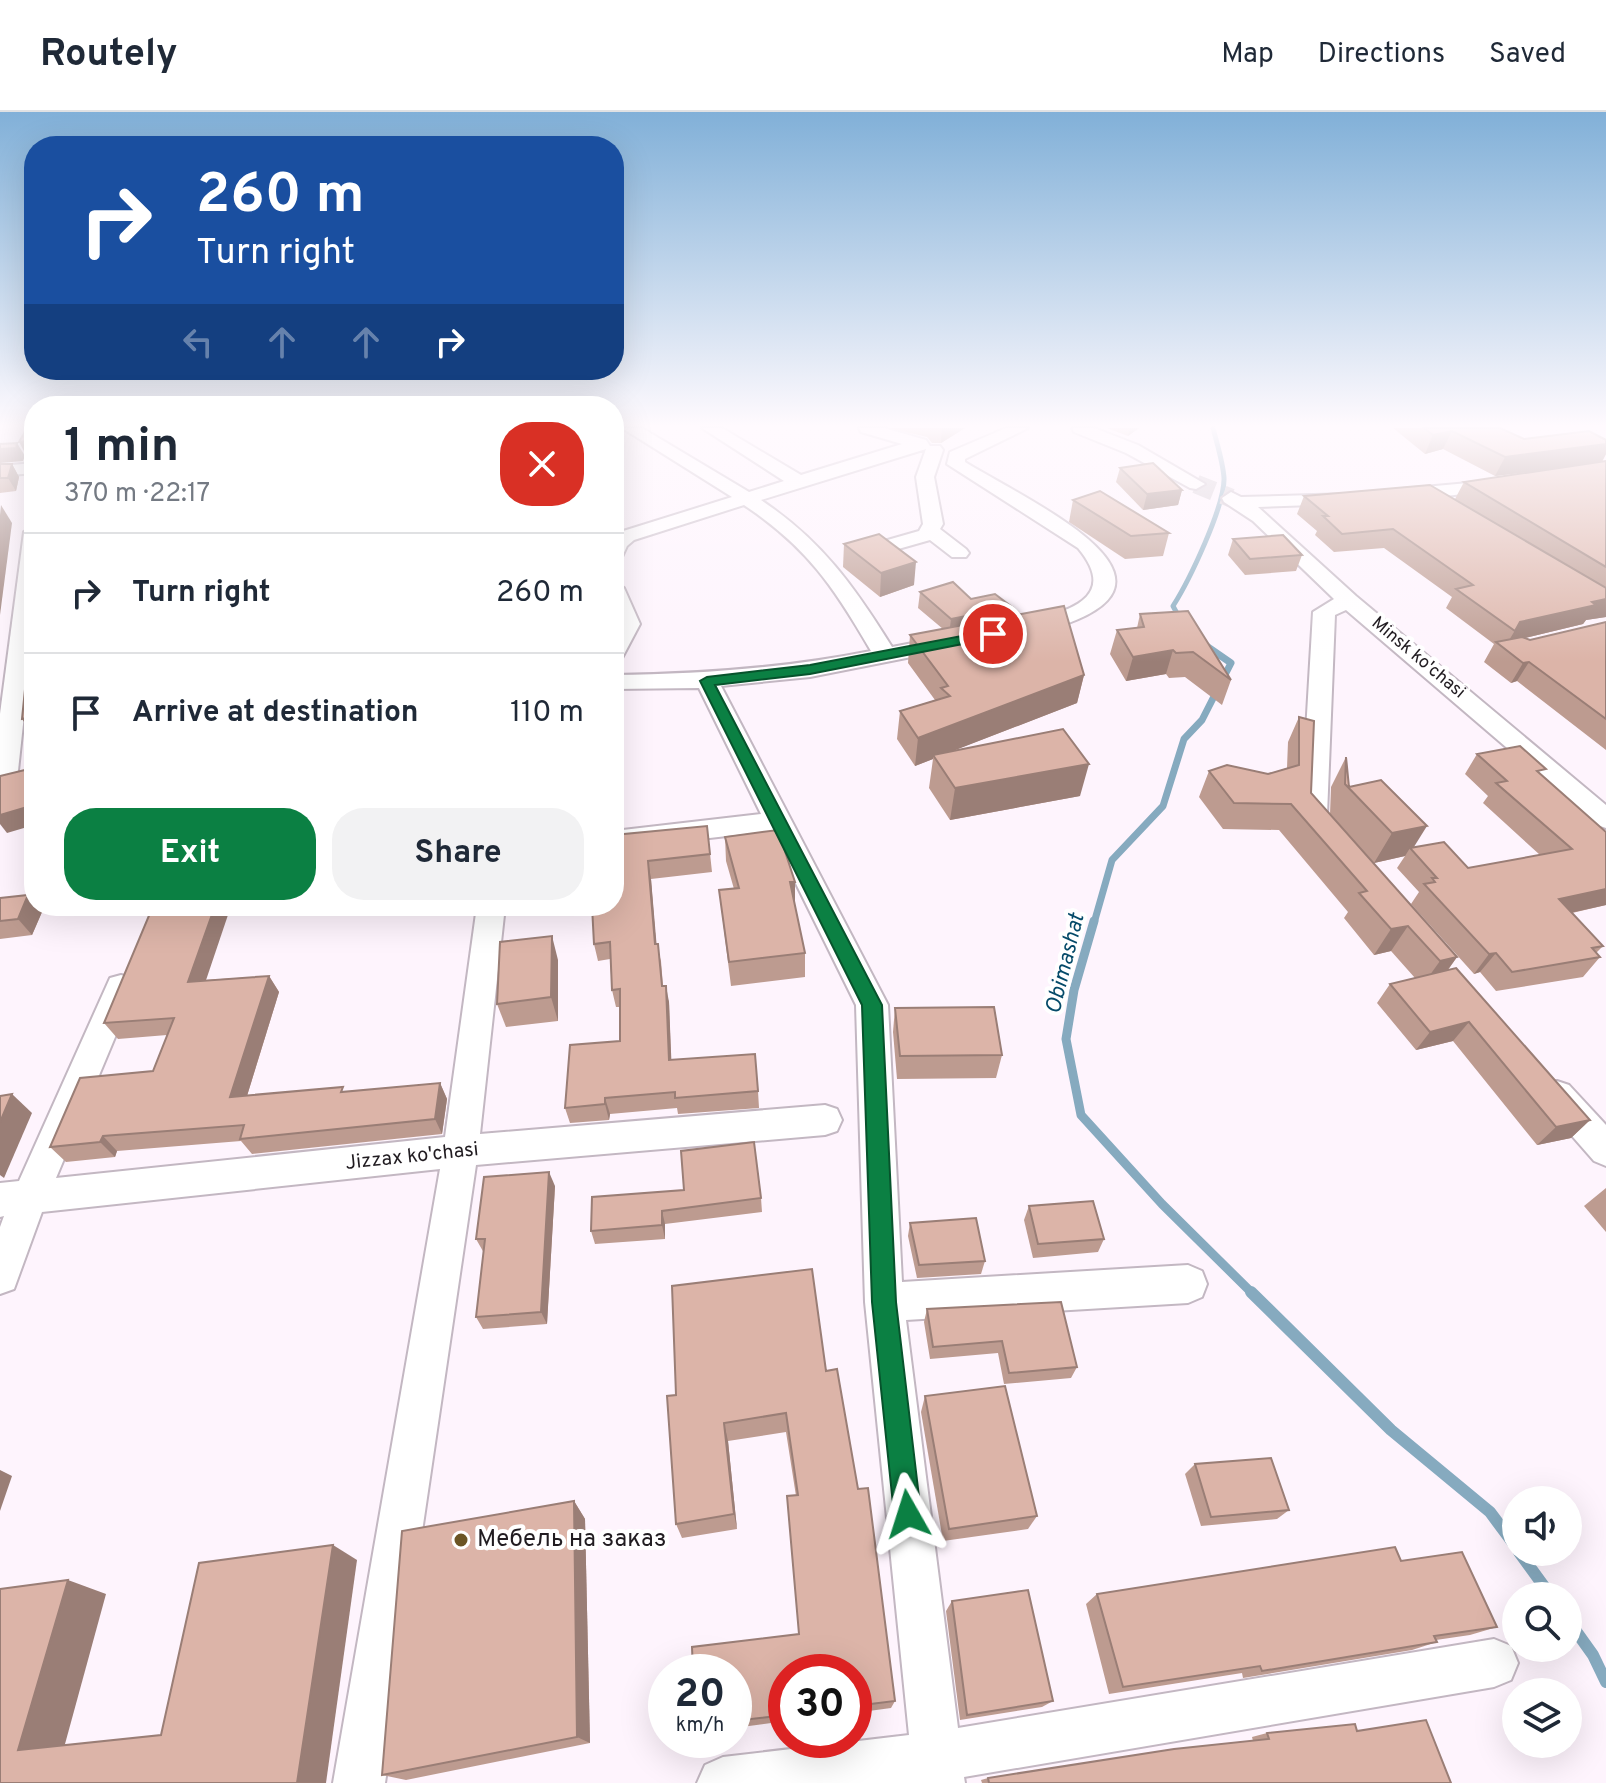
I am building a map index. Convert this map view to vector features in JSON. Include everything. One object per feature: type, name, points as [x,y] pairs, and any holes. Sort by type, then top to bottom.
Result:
[{"type":"street","points":[[624,538],[723,506]]},
{"type":"street","points":[[755,506],[799,538],[824,563],[885,655]]},
{"type":"street","points":[[824,563],[926,535],[933,524],[930,506]]},
{"type":"street","points":[[1003,632],[1047,624],[1089,606],[1103,593],[1108,577],[1101,559],[1085,544],[1022,506]]},
{"type":"street","name":"Minsk ko'chasi","points":[[1243,506],[1348,601],[1606,819]]},
{"type":"street","points":[[1445,506],[1452,510]]},
{"type":"street","points":[[929,530],[959,553]]},
{"type":"street","points":[[1345,853],[1314,817],[1324,612],[1348,601]]},
{"type":"street","points":[[24,610],[2,780],[24,776]]},
{"type":"street","points":[[624,612],[629,624],[624,634]]},
{"type":"street","points":[[624,682],[707,681],[810,670],[974,638]]},
{"type":"street","points":[[707,681],[872,1005],[884,1302],[937,1770]]},
{"type":"street","points":[[624,839],[779,821]]},
{"type":"street","points":[[359,1783],[461,1151],[490,916]]},
{"type":"street","points":[[0,1276],[15,1200],[131,965]]},
{"type":"street","points":[[1543,1079],[1606,1150]]},
{"type":"street","name":"Jizzax ko'chasi","points":[[15,1200],[461,1151],[825,1120]]},
{"type":"street","points":[[884,1302],[1188,1284]]},
{"type":"street","points":[[723,1783],[937,1770],[1494,1663]]},
{"type":"building","points":[[1083,506],[1125,506],[1169,533],[1131,536]]},
{"type":"building","points":[[1316,506],[1466,506],[1606,588],[1606,599],[1592,602],[1596,605],[1520,622],[1515,631],[1456,589],[1473,585],[1393,529],[1342,534],[1323,516],[1328,516]]},
{"type":"building","points":[[1504,506],[1606,506],[1606,567]]},
{"type":"building","points":[[879,534],[916,562],[881,573],[844,544]]},
{"type":"building","points":[[1283,535],[1302,555],[1250,559],[1233,539]]},
{"type":"building","points":[[953,582],[971,599],[995,594],[1012,607],[951,619],[920,592]]},
{"type":"building","points":[[1064,606],[1084,675],[918,738],[900,711],[950,696],[941,688],[948,686],[910,635]]},
{"type":"building","points":[[1188,611],[1231,680],[1193,652],[1176,653],[1173,650],[1133,657],[1117,630],[1144,627],[1140,614]]},
{"type":"building","points":[[1606,622],[1606,719],[1529,662],[1523,663],[1496,642],[1522,637],[1530,640]]},
{"type":"building","points":[[1299,717],[1314,721],[1311,793],[1457,957],[1440,961],[1408,926],[1391,929],[1359,893],[1367,891],[1291,804],[1234,803],[1209,771],[1227,765],[1268,774],[1299,765]]},
{"type":"building","points":[[1063,729],[1089,764],[955,788],[933,755]]},
{"type":"building","points":[[1520,746],[1546,769],[1537,771],[1606,832],[1606,889],[1559,899],[1603,946],[1592,948],[1600,957],[1512,972],[1496,953],[1489,954],[1424,884],[1435,882],[1432,878],[1437,878],[1410,848],[1444,842],[1468,868],[1572,849],[1496,783],[1507,781],[1477,754]]},
{"type":"building","points":[[1346,757],[1349,787],[1381,780],[1427,826],[1392,833],[1345,784]]},
{"type":"building","points":[[24,770],[24,808],[0,815],[0,776]]},
{"type":"building","points":[[707,826],[710,854],[648,861],[655,944],[658,944],[662,986],[666,986],[669,1060],[755,1054],[758,1091],[675,1098],[675,1092],[605,1098],[605,1104],[565,1108],[570,1045],[620,1041],[620,989],[612,990],[610,942],[594,944],[593,916],[624,916],[624,834]]},
{"type":"building","points":[[778,830],[795,882],[790,882],[805,953],[729,962],[719,890],[739,888],[725,837]]},
{"type":"building","points":[[24,895],[18,919],[0,921],[0,898]]},
{"type":"building","points":[[149,916],[211,916],[188,982],[269,976],[230,1097],[343,1087],[341,1092],[440,1083],[435,1119],[240,1139],[244,1125],[103,1136],[100,1142],[50,1147],[80,1078],[153,1071],[174,1018],[104,1023]]},
{"type":"building","points":[[552,936],[551,997],[497,1004],[500,942]]},
{"type":"building","points":[[1456,968],[1590,1120],[1556,1127],[1469,1022],[1430,1032],[1390,984]]},
{"type":"building","points":[[994,1007],[1002,1055],[900,1056],[895,1008]]},
{"type":"building","points":[[12,1094],[0,1122],[0,1096]]},
{"type":"building","points":[[754,1142],[761,1198],[662,1211],[662,1225],[591,1231],[592,1197],[684,1190],[681,1151]]},
{"type":"building","points":[[549,1172],[541,1312],[476,1317],[485,1239],[476,1239],[484,1177]]},
{"type":"building","points":[[1093,1201],[1104,1239],[1038,1244],[1029,1206]]},
{"type":"building","points":[[976,1218],[985,1261],[919,1265],[910,1223]]},
{"type":"building","points":[[812,1269],[826,1371],[837,1369],[858,1489],[868,1488],[895,1701],[872,1704],[872,1654],[768,1654],[768,1717],[752,1719],[752,1654],[692,1654],[692,1647],[799,1634],[787,1496],[798,1495],[786,1413],[724,1423],[734,1514],[676,1524],[667,1396],[676,1395],[672,1286]]},
{"type":"building","points":[[1061,1302],[1077,1367],[1009,1373],[1002,1341],[933,1347],[927,1309]]},
{"type":"building","points":[[1005,1386],[1037,1516],[949,1529],[925,1396]]},
{"type":"building","points":[[1271,1458],[1289,1510],[1211,1517],[1195,1464]]},
{"type":"building","points":[[574,1501],[577,1737],[382,1775],[402,1531]]},
{"type":"building","points":[[333,1545],[297,1783],[0,1783],[0,1589],[68,1580],[18,1750],[161,1735],[199,1563]]},
{"type":"building","points":[[1395,1547],[1401,1561],[1462,1552],[1497,1627],[1434,1636],[1437,1642],[1262,1671],[1260,1666],[1123,1687],[1097,1594]]},
{"type":"building","points":[[1028,1590],[1053,1701],[967,1715],[952,1601]]},
{"type":"building","points":[[1426,1720],[1451,1783],[989,1783],[988,1778],[1174,1749],[1269,1739],[1267,1733],[1355,1724],[1357,1731]]},
{"type":"waterway","name":"Obimashat","points":[[1180,619],[1173,606],[1205,543],[1219,506]]},
{"type":"waterway","name":"Obimashat","points":[[1094,923],[1112,860],[1163,806],[1184,739],[1202,720],[1231,663],[1205,645]]},
{"type":"waterway","name":"Obimashat","points":[[1094,921],[1074,990],[1066,1039],[1081,1115],[1162,1204],[1253,1294]]},
{"type":"waterway","name":"Obimashat","points":[[1251,1292],[1391,1430],[1490,1512],[1502,1528]]},
{"type":"waterway","name":"Obimashat","points":[[1529,1566],[1541,1582]]},
{"type":"waterway","name":"Obimashat","points":[[1582,1640],[1606,1682]]},
{"type":"place","name":"Мебель на заказ","points":[[461,1540]]},
{"type":"route","points":[[908,1514],[884,1302],[872,1005],[707,681],[810,670],[993,634]]}]
